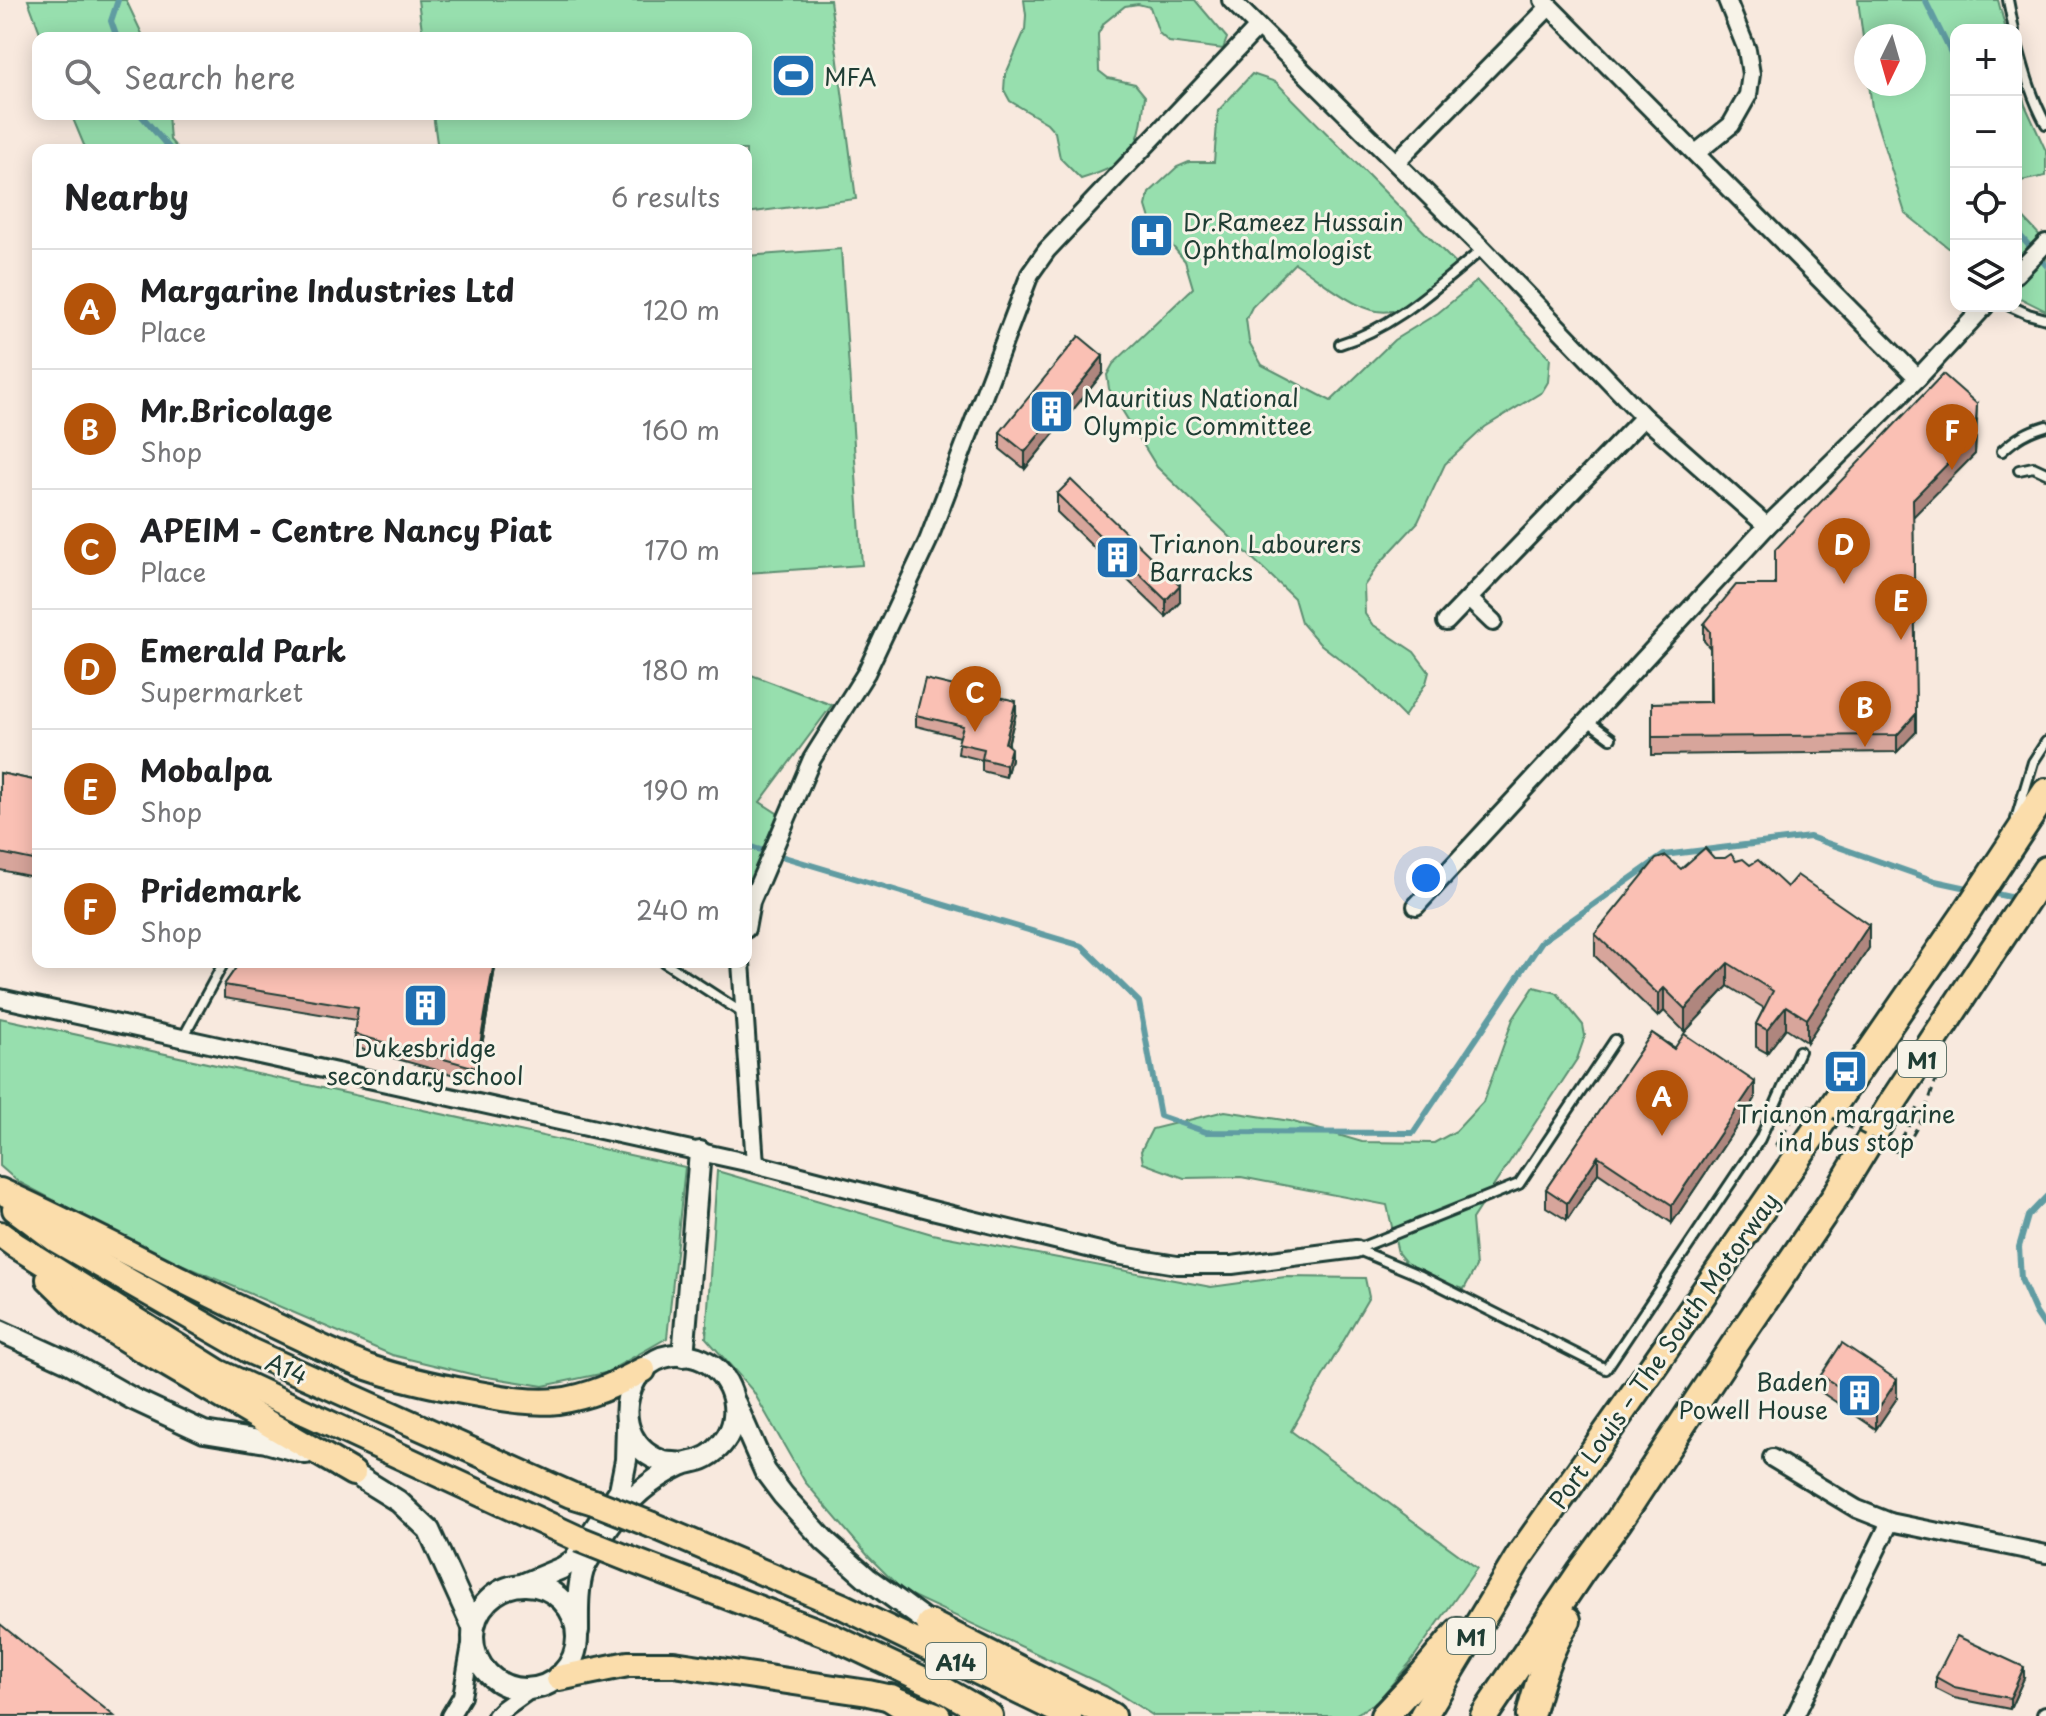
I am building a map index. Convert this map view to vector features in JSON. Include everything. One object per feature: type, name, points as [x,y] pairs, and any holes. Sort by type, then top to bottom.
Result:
[{"type":"highway","name":"Port Louis – The South Motorway","points":[[1423,1716],[1519,1557],[1968,910],[2046,792]]},
{"type":"highway","name":"M1","points":[[1484,1716],[1835,1197],[1894,1100],[2046,870]]},
{"type":"highway","points":[[1530,1716],[1552,1644],[1601,1565],[1618,1522]]},
{"type":"highway","points":[[1384,1716],[1424,1673],[1519,1557]]},
{"type":"highway","points":[[930,1624],[1111,1716]]},
{"type":"highway","points":[[891,1698],[919,1716]]},
{"type":"main road","points":[[0,1191],[313,1344],[369,1367],[453,1389],[520,1401],[556,1401],[607,1389],[643,1370]]},
{"type":"main road","name":"A14","points":[[0,1198],[55,1239],[250,1351],[571,1495],[652,1525],[842,1606],[1072,1716]]},
{"type":"main road","points":[[8,1240],[84,1313],[353,1473]]},
{"type":"main road","name":"A14","points":[[8,1240],[218,1372],[579,1539],[831,1636],[941,1688],[990,1716]]},
{"type":"main road","points":[[930,1624],[1072,1716]]},
{"type":"main road","points":[[559,1678],[628,1664],[674,1664],[891,1698],[938,1716]]},
{"type":"street","points":[[1231,0],[1483,249],[1644,417],[1767,526]]},
{"type":"street","points":[[1696,153],[1731,125],[1748,95],[1751,74],[1747,50],[1727,0]]},
{"type":"street","points":[[1396,162],[1546,3],[1918,378]]},
{"type":"street","points":[[752,900],[812,759],[866,673],[928,541],[1030,274],[1047,250],[1258,27]]},
{"type":"street","points":[[2022,268],[2046,243]]},
{"type":"street","points":[[1416,906],[1767,526],[1918,378],[1979,312]]},
{"type":"street","points":[[1446,622],[1644,417]]},
{"type":"street","points":[[1469,599],[1493,622]]},
{"type":"street","points":[[741,968],[755,1164]]},
{"type":"street","points":[[0,998],[755,1164],[1116,1255],[1177,1265],[1232,1265],[1356,1249]]},
{"type":"street","points":[[683,1356],[700,1152]]},
{"type":"street","points":[[0,1331],[204,1432],[296,1449],[353,1473],[398,1501],[429,1530],[473,1633],[475,1655],[483,1670],[495,1681],[511,1688],[544,1686],[559,1678],[570,1665],[577,1649],[578,1591],[584,1568],[607,1527],[637,1493],[683,1464]]},
{"type":"street","points":[[520,1585],[574,1560],[620,1490],[626,1460],[625,1406],[630,1388],[643,1370],[671,1356],[689,1356],[706,1361],[720,1372],[730,1387],[765,1471],[783,1495],[825,1541],[867,1578],[930,1624]]},
{"type":"street","points":[[627,1424],[635,1441],[648,1454],[665,1462],[683,1464],[701,1460],[716,1451],[734,1421],[735,1403]]},
{"type":"street","points":[[1772,1458],[1857,1509],[1890,1522],[2046,1554]]},
{"type":"street","points":[[1795,1716],[1890,1522]]},
{"type":"street","points":[[450,1716],[462,1696],[481,1607],[494,1594],[511,1586],[529,1584],[547,1589],[562,1599],[572,1613],[578,1631]]},
{"type":"street","points":[[496,1716],[531,1689]]},
{"type":"lane","points":[[2008,0],[2013,24]]},
{"type":"lane","points":[[2022,63],[2037,108],[2046,124]]},
{"type":"lane","points":[[1340,344],[1362,337],[1393,320],[1483,249]]},
{"type":"lane","points":[[2022,311],[2046,319]]},
{"type":"lane","points":[[2002,451],[2028,431],[2046,426]]},
{"type":"lane","points":[[2019,470],[2033,467],[2046,473]]},
{"type":"lane","points":[[1587,721],[1611,738]]},
{"type":"lane","points":[[2004,855],[2033,762],[2046,742]]},
{"type":"lane","points":[[183,1038],[221,968]]},
{"type":"lane","points":[[673,968],[744,1014]]},
{"type":"lane","points":[[1356,1249],[1519,1184],[1615,1040]]},
{"type":"lane","points":[[1356,1249],[1421,1276],[1606,1369],[1760,1139],[1799,1051]]},
{"type":"path","points":[[1894,1151],[1903,1152],[1923,1117],[1937,1078]]},
{"type":"path","points":[[1808,1105],[1889,1148]]},
{"type":"green space","points":[[28,0],[126,0],[141,32],[40,32]]},
{"type":"green space","name":"MFA","points":[[418,0],[830,0],[856,199],[752,212],[752,144],[437,144],[434,120],[752,120],[752,32],[422,32]]},
{"type":"green space","points":[[1024,0],[1195,0],[1227,38],[1223,49],[1169,42],[1159,33],[1150,7],[1138,4],[1125,6],[1104,23],[1098,34],[1099,71],[1108,78],[1135,84],[1145,96],[1143,115],[1137,140],[1130,153],[1103,171],[1081,179],[1060,158],[1055,132],[1047,123],[1010,101],[1004,90],[1005,76],[1025,30]]},
{"type":"green space","points":[[1858,0],[1998,0],[2004,24],[1950,24],[1950,249],[1905,213],[1870,96],[1926,96],[1926,24],[1861,24]]},
{"type":"green space","points":[[1252,74],[1276,82],[1456,264],[1409,302],[1395,310],[1383,312],[1357,304],[1295,263],[1252,307],[1246,319],[1249,342],[1262,365],[1331,401],[1394,340],[1438,313],[1477,281],[1550,358],[1548,382],[1542,392],[1485,427],[1445,464],[1418,522],[1380,563],[1364,586],[1365,614],[1372,624],[1414,652],[1429,672],[1426,683],[1404,717],[1366,679],[1319,643],[1301,622],[1294,598],[1157,467],[1109,389],[1107,375],[1113,364],[1193,288],[1185,261],[1150,219],[1146,206],[1149,193],[1177,167],[1189,162],[1214,162],[1218,111]]},
{"type":"green space","points":[[2022,93],[2046,151],[2046,176],[2022,181]]},
{"type":"green space","points":[[74,120],[168,120],[170,140],[174,144],[84,144]]},
{"type":"green space","points":[[2022,216],[2046,242],[2046,311],[2022,299]]},
{"type":"green space","points":[[841,249],[862,565],[752,573],[752,256]]},
{"type":"green space","points":[[752,675],[832,705],[760,802],[780,815],[756,882],[752,881]]},
{"type":"green space","points":[[1534,987],[1557,993],[1583,1025],[1585,1036],[1577,1059],[1472,1219],[1476,1267],[1464,1289],[1415,1274],[1398,1253],[1387,1205],[1241,1177],[1184,1178],[1143,1163],[1141,1151],[1152,1129],[1225,1111],[1290,1121],[1362,1142],[1434,1143],[1456,1131],[1483,1102],[1513,1019]]},
{"type":"green space","points":[[0,1018],[685,1167],[667,1338],[605,1373],[543,1386],[475,1375],[392,1355],[151,1251],[17,1181],[0,1166]]},
{"type":"green space","points":[[717,1171],[932,1234],[1211,1287],[1285,1277],[1365,1278],[1369,1297],[1291,1431],[1477,1568],[1409,1664],[1378,1701],[1353,1716],[1154,1716],[1106,1686],[904,1592],[869,1557],[805,1482],[753,1391],[706,1338]]},
{"type":"building","points":[[1079,336],[1103,356],[1025,452],[1000,432]]},
{"type":"building","points":[[1943,374],[1977,404],[1975,436],[1913,499],[1916,714],[1897,735],[1652,737],[1652,703],[1711,702],[1710,631],[1704,624],[1736,585],[1775,585],[1775,550]]},
{"type":"building","points":[[1071,480],[1180,585],[1166,600],[1057,494]]},
{"type":"building","points":[[925,679],[1016,701],[1005,743],[1011,748],[1006,765],[982,759],[984,749],[958,743],[963,726],[916,715]]},
{"type":"building","points":[[0,773],[32,780],[32,860],[0,853]]},
{"type":"building","points":[[1705,848],[1714,858],[1725,858],[1731,854],[1736,861],[1743,859],[1750,865],[1758,860],[1787,887],[1797,875],[1869,925],[1807,1019],[1786,1006],[1767,1030],[1756,1024],[1773,991],[1728,963],[1685,1009],[1664,988],[1658,994],[1595,934],[1656,859],[1666,856],[1681,869]]},
{"type":"building","name":"Dukesbridge secondary school","points":[[236,968],[493,968],[476,1068],[354,1034],[358,1007],[224,985]]},
{"type":"building","points":[[1652,1033],[1674,1049],[1684,1034],[1755,1082],[1672,1205],[1598,1156],[1567,1203],[1546,1189]]},
{"type":"building","points":[[1842,1343],[1897,1380],[1876,1412],[1821,1375]]},
{"type":"building","points":[[0,1624],[114,1716],[0,1716]]},
{"type":"building","points":[[1957,1636],[2024,1667],[2010,1698],[1954,1687],[1936,1677]]},
{"type":"waterway","points":[[115,32],[111,21],[118,0]]},
{"type":"waterway","points":[[1925,0],[1950,51]]},
{"type":"waterway","points":[[145,120],[166,144]]},
{"type":"waterway","points":[[2022,238],[2046,265]]},
{"type":"waterway","points":[[752,847],[1082,946],[1139,1002],[1160,1116],[1206,1132],[1413,1133],[1542,941],[1664,855],[1810,837],[1935,881],[1972,889]]},
{"type":"waterway","points":[[1987,892],[2019,899]]},
{"type":"waterway","points":[[2046,1197],[2028,1216],[2019,1247],[2021,1279],[2046,1328]]},
{"type":"place","name":"MFA","points":[[793,76]]},
{"type":"place","name":"Dr.Rameez Hussain Ophthalmologist","points":[[1152,235]]},
{"type":"place","name":"Mauritius National Olympic Committee","points":[[1052,411]]},
{"type":"place","name":"Pridemark","points":[[1952,470]]},
{"type":"place","name":"Trianon Labourers Barracks","points":[[1118,557]]},
{"type":"place","name":"Emerald Park","points":[[1844,584]]},
{"type":"place","name":"Mobalpa","points":[[1901,640]]},
{"type":"place","name":"APEIM - Centre Nancy Piat","points":[[975,732]]},
{"type":"place","name":"Mr.Bricolage","points":[[1865,747]]},
{"type":"place","name":"Dukesbridge secondary school","points":[[425,1005]]},
{"type":"place","name":"Trianon margarine ind bus stop","points":[[1846,1071]]},
{"type":"place","name":"Margarine Industries Ltd","points":[[1662,1136]]},
{"type":"place","name":"Baden Powell House","points":[[1859,1395]]}]
